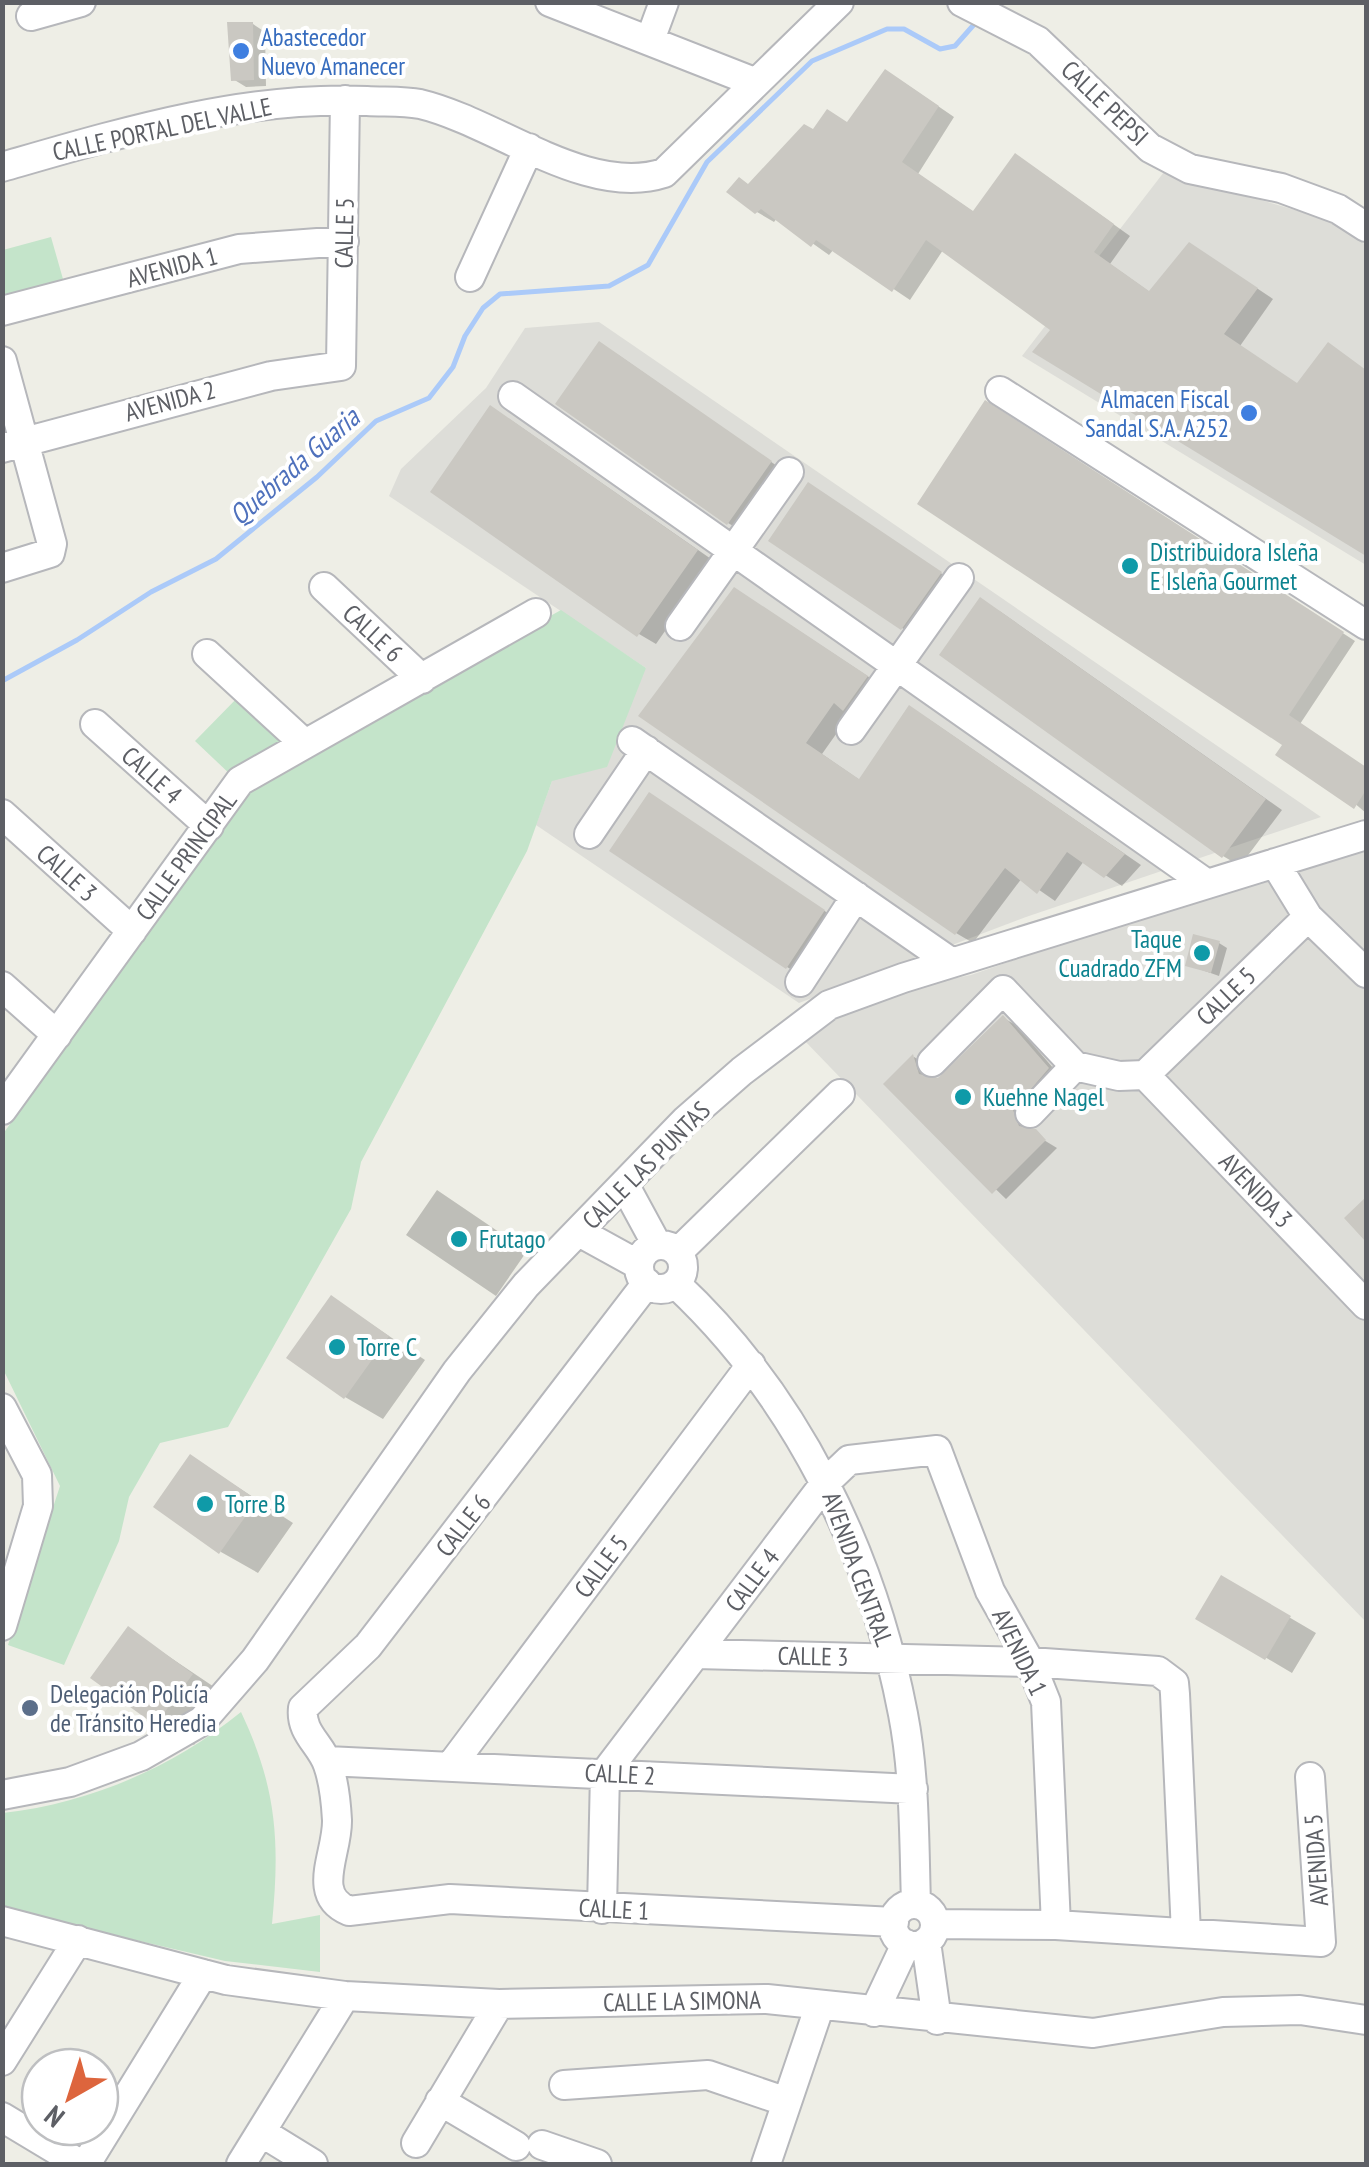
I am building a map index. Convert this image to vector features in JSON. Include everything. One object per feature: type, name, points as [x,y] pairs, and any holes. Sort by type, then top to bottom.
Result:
[{"type":"street","points":[[31,16],[81,2]]},
{"type":"street","points":[[550,2],[754,82]]},
{"type":"street","points":[[650,40],[664,2]]},
{"type":"street","name":"CALLE PORTAL DEL VALLE","points":[[2,167],[251,106],[345,100],[420,104],[605,176],[640,181],[664,173],[839,2]]},
{"type":"street","name":"CALLE PEPSI","points":[[962,2],[1038,41],[1150,148],[1190,170],[1309,198],[1366,227]]},
{"type":"street","name":"CALLE 5","points":[[340,366],[345,100]]},
{"type":"street","points":[[470,278],[528,148]]},
{"type":"street","name":"AVENIDA 1","points":[[2,311],[240,249],[344,241]]},
{"type":"street","points":[[2,361],[14,445],[52,544],[50,553],[2,568]]},
{"type":"street","name":"AVENIDA 2","points":[[14,445],[271,376],[340,366]]},
{"type":"street","points":[[1000,390],[1366,625]]},
{"type":"street","points":[[513,396],[1207,884]]},
{"type":"street","points":[[680,626],[788,472]]},
{"type":"street","points":[[851,730],[960,578]]},
{"type":"street","name":"CALLE 6","points":[[324,586],[422,679]]},
{"type":"street","name":"CALLE PRINCIPAL","points":[[2,1110],[240,781],[536,612]]},
{"type":"street","points":[[207,654],[305,744]]},
{"type":"street","name":"CALLE 4","points":[[94,724],[209,826]]},
{"type":"street","points":[[590,834],[639,746],[952,963]]},
{"type":"street","name":"CALLE 3","points":[[2,814],[132,931]]},
{"type":"street","name":"CALLE LAS PUNTAS","points":[[2,1795],[70,1782],[141,1756],[202,1722],[255,1660],[457,1371],[526,1285],[686,1120],[829,1005],[1366,835]]},
{"type":"street","points":[[1274,863],[1308,916],[1366,973]]},
{"type":"street","points":[[800,982],[856,896]]},
{"type":"street","name":"CALLE 5","points":[[1145,1075],[1308,916]]},
{"type":"street","points":[[2,986],[57,1035]]},
{"type":"street","points":[[932,1062],[1003,990],[1074,1066],[1119,1076],[1145,1075]]},
{"type":"street","points":[[1030,1112],[1074,1066]]},
{"type":"street","name":"AVENIDA 3","points":[[1145,1075],[1366,1305]]},
{"type":"street","points":[[655,1261],[840,1094]]},
{"type":"street","points":[[625,1186],[655,1261]]},
{"type":"street","points":[[579,1232],[655,1261]]},
{"type":"street","name":"CALLE 6","points":[[328,1760],[308,1734],[302,1719],[304,1708],[368,1646],[655,1261]]},
{"type":"street","name":"AVENIDA CENTRAL","points":[[655,1261],[661,1289],[676,1284],[715,1320],[752,1365],[826,1482],[872,1595],[890,1658],[913,1789],[915,1927],[937,2020]]},
{"type":"street","name":"CALLE 5","points":[[450,1767],[752,1365]]},
{"type":"street","points":[[2,1408],[37,1475],[38,1506],[2,1626]]},
{"type":"street","name":"AVENIDA 1","points":[[936,1450],[990,1591],[1030,1662],[1046,1702],[1056,1925]]},
{"type":"street","name":"CALLE 4","points":[[605,1773],[826,1482],[849,1460],[936,1450]]},
{"type":"street","name":"CALLE 3","points":[[696,1654],[1030,1662],[1158,1671],[1167,1676],[1176,1694],[1186,1933]]},
{"type":"street","name":"CALLE 2","points":[[328,1760],[913,1789]]},
{"type":"street","name":"CALLE 1","points":[[328,1760],[337,1825],[335,1856],[326,1881],[336,1906],[349,1912],[450,1900],[915,1927],[1056,1925],[1321,1942]]},
{"type":"street","points":[[602,1909],[605,1773]]},
{"type":"street","name":"AVENIDA 5","points":[[1310,1777],[1321,1942]]},
{"type":"street","name":"CALLE LA SIMONA","points":[[2,1921],[202,1974],[346,1996],[499,2004],[767,1998],[937,2020],[1093,2033],[1223,2012],[1300,2010],[1366,2020]]},
{"type":"street","points":[[874,2012],[915,1927]]},
{"type":"street","points":[[2,2061],[78,1940]]},
{"type":"street","points":[[2,2117],[83,2164],[202,1974]]},
{"type":"street","points":[[241,2164],[346,1996]]},
{"type":"street","points":[[416,2143],[499,2004]]},
{"type":"street","points":[[766,2164],[820,2006]]},
{"type":"street","points":[[564,2084],[708,2075],[787,2102]]},
{"type":"street","points":[[440,2101],[529,2145],[598,2164]]},
{"type":"street","points":[[262,2132],[313,2164]]},
{"type":"shaded area","points":[[1164,172],[1330,220],[1366,245],[1366,565],[1022,356]]},
{"type":"shaded area","points":[[599,322],[1321,817],[1026,917],[799,1003],[536,825],[552,781],[646,668],[389,496],[401,469],[486,388],[525,328]]},
{"type":"shaded area","points":[[1366,847],[1366,1622],[802,1038],[839,1012],[912,987],[971,975],[1253,878]]},
{"type":"green space","points":[[51,237],[65,286],[3,303],[3,250]]},
{"type":"green space","points":[[561,610],[646,668],[607,767],[552,781],[527,851],[361,1162],[351,1209],[228,1427],[160,1443],[129,1497],[119,1541],[64,1665],[8,1645],[60,1486],[3,1369],[3,1134],[250,784]]},
{"type":"green space","points":[[242,693],[294,742],[233,777],[195,741]]},
{"type":"green space","points":[[241,1712],[262,1766],[273,1816],[276,1867],[272,1924],[320,1915],[320,1972],[225,1961],[3,1909],[3,1813],[67,1801],[129,1780],[187,1750]]},
{"type":"building","name":"Abastecedor Nuevo Amanecer","points":[[227,22],[253,22],[254,80],[231,81]]},
{"type":"building","points":[[885,69],[939,106],[902,162],[973,211],[1015,153],[1114,224],[1094,252],[1149,291],[1189,242],[1258,288],[1224,334],[1297,383],[1328,342],[1366,370],[1366,556],[1032,352],[1050,330],[926,240],[892,292],[816,240],[811,247],[761,209],[755,214],[726,192],[739,177],[748,184],[804,124],[813,129],[827,109],[847,122]]},
{"type":"building","points":[[599,341],[772,461],[727,525],[555,404]]},
{"type":"building","name":"Distribuidora Isleña E Isleña Gourmet","points":[[985,400],[1344,632],[1289,715],[1366,767],[1366,790],[1354,809],[1275,755],[1282,745],[917,504]]},
{"type":"building","points":[[490,405],[698,550],[637,637],[430,492]]},
{"type":"building","points":[[808,482],[942,572],[901,630],[768,541]]},
{"type":"building","points":[[734,587],[868,676],[843,711],[834,703],[806,743],[859,779],[909,705],[1125,854],[1104,878],[1067,852],[1037,894],[1005,868],[955,935],[638,716]]},
{"type":"building","points":[[980,597],[1266,799],[1222,858],[939,655]]},
{"type":"building","points":[[649,792],[825,910],[786,969],[609,851]]},
{"type":"building","name":"Taque Cuadrado ZFM","points":[[1193,934],[1220,941],[1211,973],[1185,966]]},
{"type":"building","name":"Kuehne Nagel","points":[[1003,1015],[1049,1068],[1013,1110],[1019,1126],[1036,1129],[1046,1140],[992,1194],[883,1084],[913,1054],[919,1074],[938,1078]]},
{"type":"building","points":[[1366,1197],[1366,1242],[1344,1218]]},
{"type":"building","name":"Torre C","points":[[331,1295],[389,1336],[344,1399],[286,1358]]},
{"type":"building","name":"Torre B","points":[[190,1454],[257,1500],[219,1554],[153,1507]]},
{"type":"building","points":[[1221,1575],[1291,1616],[1265,1660],[1195,1619]]},
{"type":"building","points":[[128,1626],[193,1674],[155,1725],[90,1678]]},
{"type":"waterway","name":"Quebrada Guaria","points":[[2,681],[77,640],[151,592],[216,559],[317,477],[376,421],[429,398],[453,367],[465,336],[483,308],[500,294],[609,286],[648,265],[707,162],[812,61],[887,29],[904,29],[940,49],[955,46],[978,20]]},
{"type":"place","name":"Abastecedor Nuevo Amanecer","points":[[241,51]]},
{"type":"place","name":"Almacen Fiscal Sandal S.A. A252","points":[[1249,413]]},
{"type":"place","name":"Distribuidora Isleña E Isleña Gourmet","points":[[1130,566]]},
{"type":"place","name":"Taque Cuadrado ZFM","points":[[1202,953]]},
{"type":"place","name":"Kuehne Nagel","points":[[963,1097]]},
{"type":"place","name":"Frutago","points":[[459,1239]]},
{"type":"place","name":"Torre C","points":[[337,1347]]},
{"type":"place","name":"Torre B","points":[[205,1504]]},
{"type":"place","name":"Delegación Policía de Tránsito Heredia","points":[[30,1708]]}]
